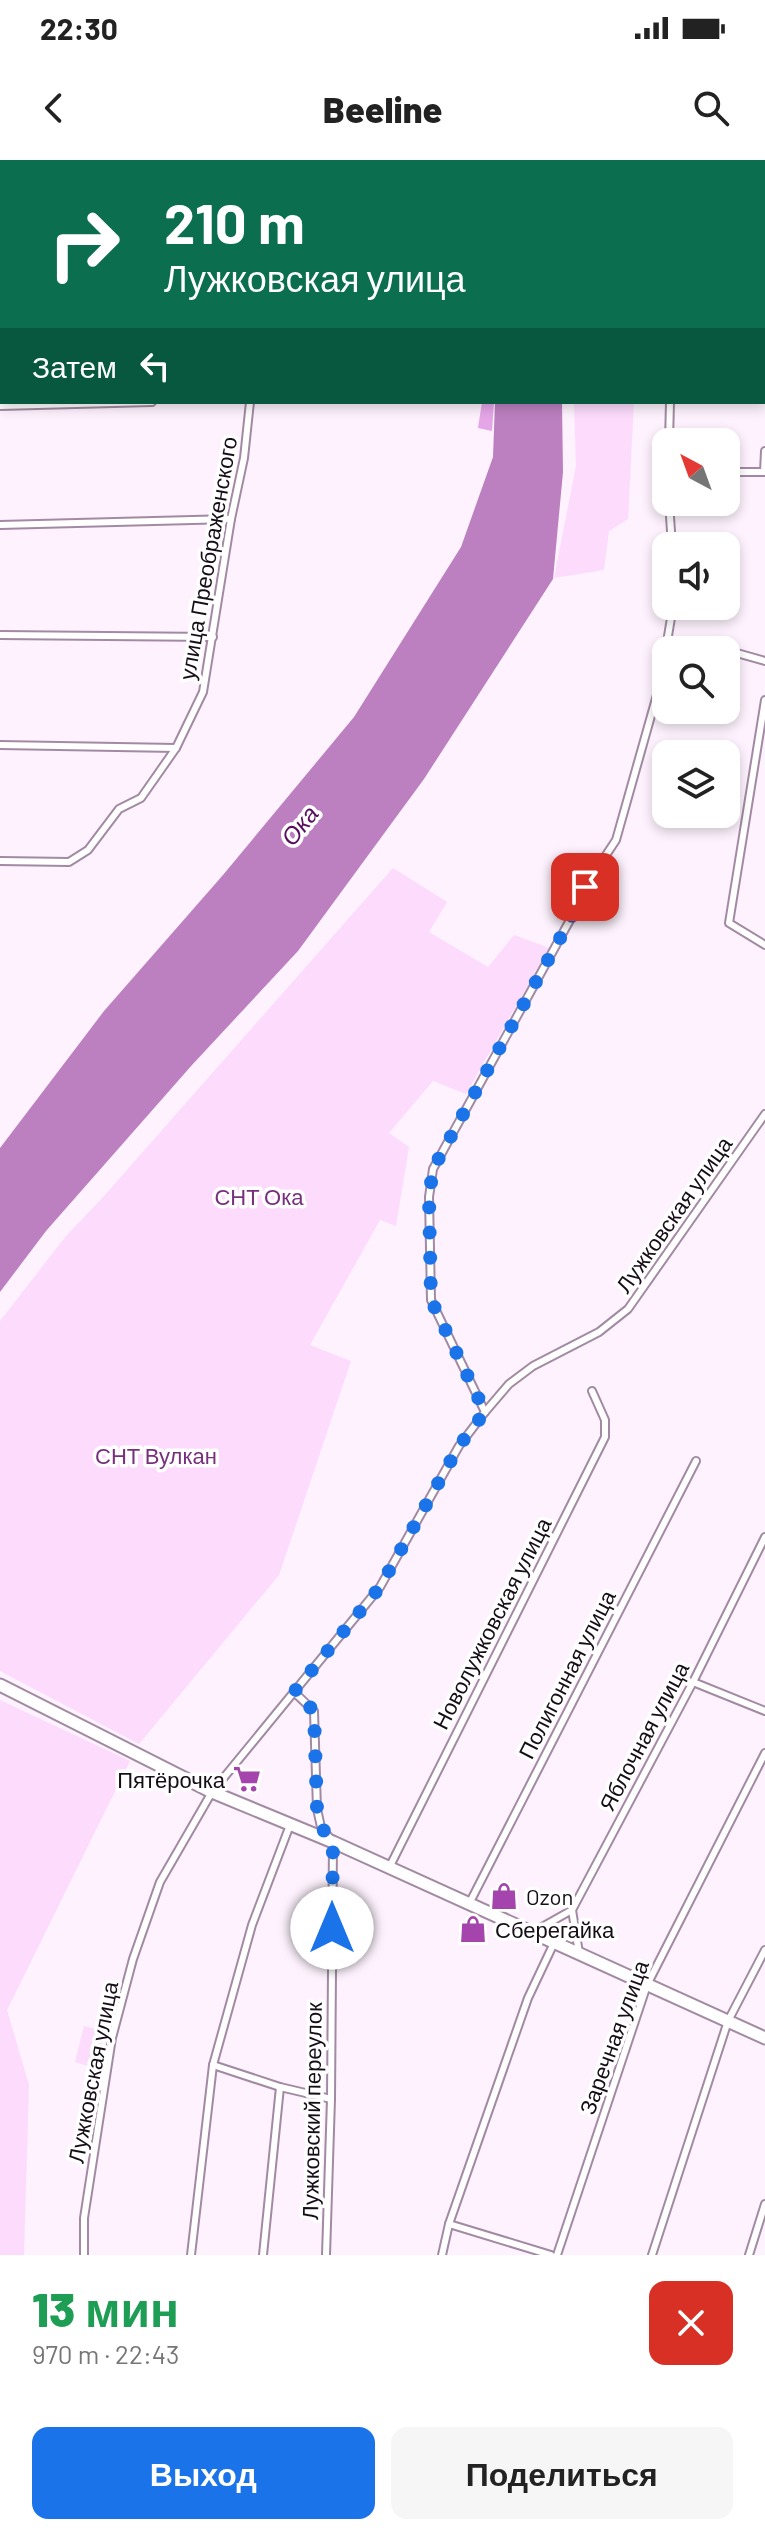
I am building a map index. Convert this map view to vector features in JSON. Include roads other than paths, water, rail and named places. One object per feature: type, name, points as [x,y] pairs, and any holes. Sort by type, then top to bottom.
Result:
[{"type":"highway","points":[[0,1685],[212,1792],[333,1842],[765,2038]]},
{"type":"street","points":[[0,406],[76,404]]},
{"type":"street","name":"улица Преображенского","points":[[0,861],[69,862],[88,850],[119,809],[141,798],[176,748],[203,692],[244,458],[250,404]]},
{"type":"street","points":[[669,428],[670,404]]},
{"type":"street","points":[[740,472],[764,472],[765,451]]},
{"type":"street","points":[[0,525],[231,519]]},
{"type":"street","points":[[0,635],[213,637]]},
{"type":"street","points":[[740,654],[765,661]]},
{"type":"street","points":[[765,700],[729,923],[765,945]]},
{"type":"street","points":[[485,1412],[431,1300],[429,1197],[433,1169],[570,920],[585,887],[616,840],[652,712]]},
{"type":"street","points":[[0,745],[176,748]]},
{"type":"street","name":"Лужковская улица","points":[[84,2255],[84,2218],[112,2038],[133,1959],[160,1882],[212,1792],[380,1587],[459,1446],[485,1412],[509,1384],[533,1366],[599,1332],[628,1309],[765,1114]]},
{"type":"street","name":"Новолужковская улица","points":[[389,1868],[605,1437],[605,1420],[592,1391]]},
{"type":"street","name":"Полигонная улица","points":[[469,1904],[696,1461]]},
{"type":"street","name":"Яблочная улица","points":[[572,1910],[693,1682],[765,1537]]},
{"type":"street","points":[[693,1682],[765,1711]]},
{"type":"street","name":"Лужковский переулок","points":[[294,1692],[314,1711],[317,1809],[321,1827],[333,1842],[326,2255]]},
{"type":"street","name":"Заречная улица","points":[[554,2255],[647,1985],[765,1753]]},
{"type":"street","points":[[191,2255],[213,2065],[252,1925],[290,1825]]},
{"type":"street","points":[[532,1933],[572,1910],[579,1954]]},
{"type":"street","points":[[442,2255],[449,2224],[528,1998],[554,1943]]},
{"type":"street","points":[[652,2255],[728,2021],[765,1950]]},
{"type":"street","points":[[213,2065],[280,2087],[331,2099]]},
{"type":"street","points":[[263,2255],[280,2087]]},
{"type":"street","points":[[749,2255],[765,2204]]},
{"type":"street","points":[[449,2224],[554,2255]]},
{"type":"water","name":"Ока","points":[[495,404],[562,404],[563,472],[553,579],[424,779],[298,951],[192,1065],[46,1231],[0,1292],[0,1148],[104,1011],[223,875],[354,717],[461,547],[493,457]]},
{"type":"place","name":"Пятёрочка","points":[[247,1779]]},
{"type":"place","name":"Ozon","points":[[504,1896]]},
{"type":"place","name":"Сберегайка","points":[[473,1929]]},
{"type":"park label","name":"СНТ Ока","points":[[259,1196]]},
{"type":"park label","name":"СНТ Вулкан","points":[[156,1455]]}]
